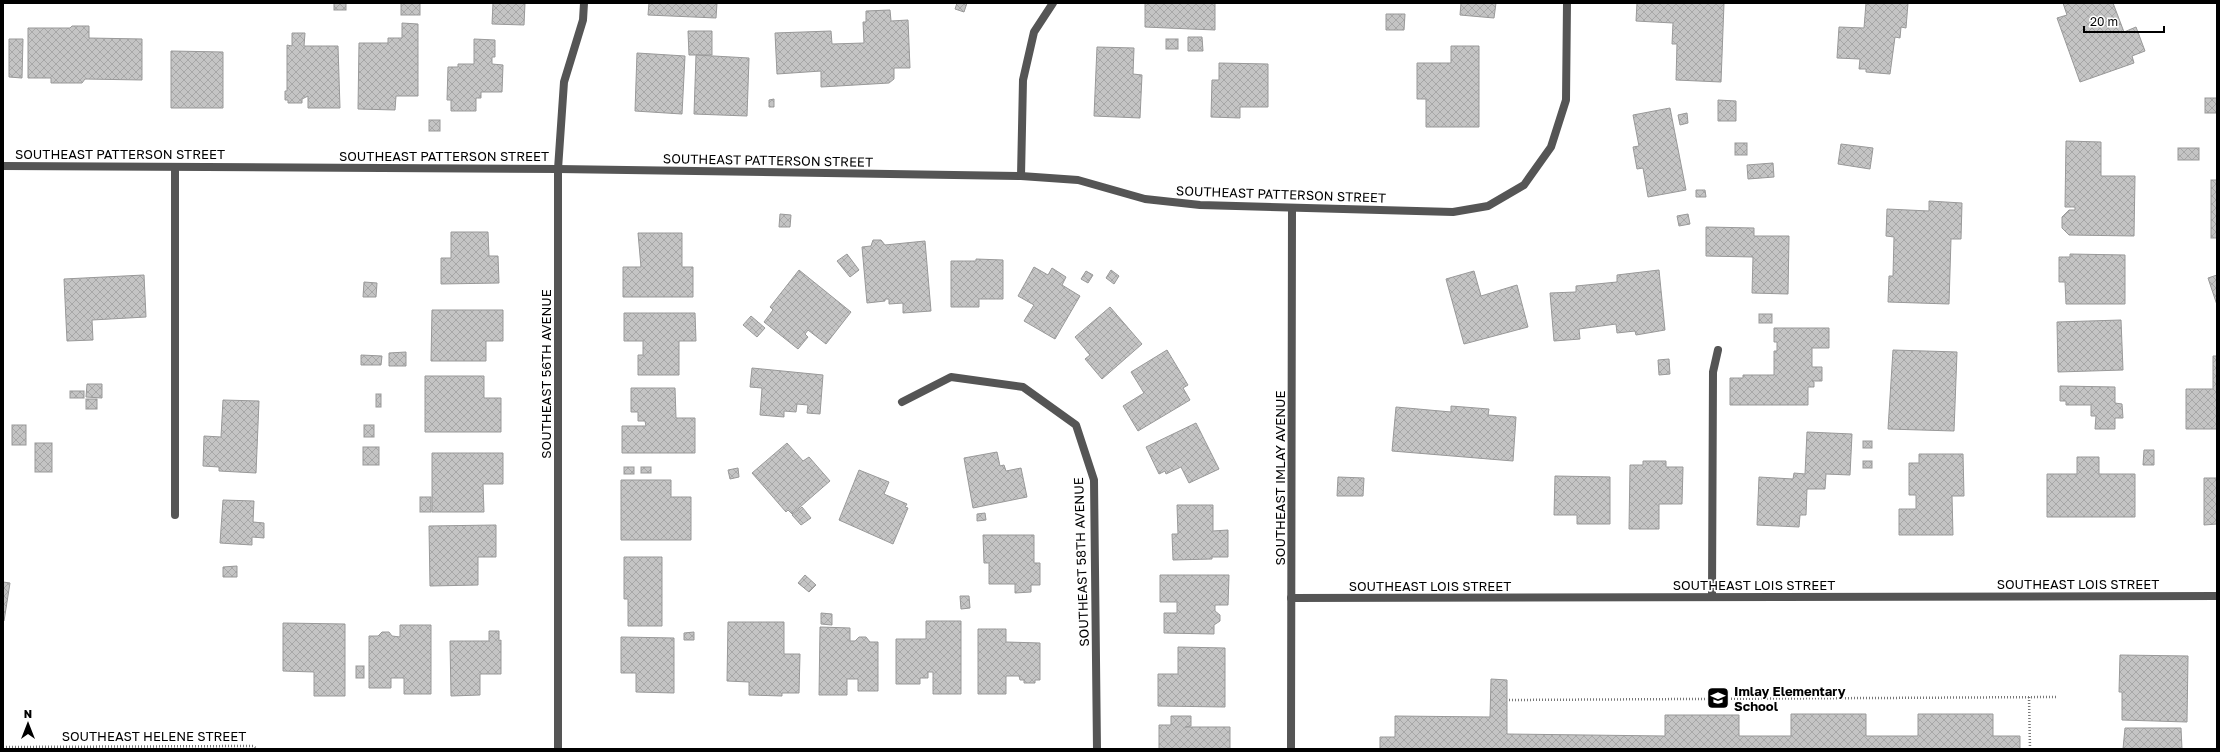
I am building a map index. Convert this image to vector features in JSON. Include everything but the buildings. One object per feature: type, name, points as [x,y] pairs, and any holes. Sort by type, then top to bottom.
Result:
[{"type":"street","name":"SOUTHEAST 56TH AVENUE","points":[[558,749],[558,169],[564,82],[583,20],[584,3]]},
{"type":"street","points":[[1021,176],[1023,80],[1034,32],[1053,3]]},
{"type":"street","name":"SOUTHEAST PATTERSON STREET","points":[[3,166],[558,169],[1021,176],[1078,180],[1145,199],[1200,205],[1453,212],[1488,206],[1524,185],[1551,147],[1566,100],[1567,3]]},
{"type":"street","points":[[175,167],[175,515]]},
{"type":"street","name":"SOUTHEAST IMLAY AVENUE","points":[[1291,749],[1292,208]]},
{"type":"street","points":[[1712,597],[1712,380],[1718,350]]},
{"type":"street","name":"SOUTHEAST 58TH AVENUE","points":[[902,402],[951,377],[1023,387],[1076,425],[1094,480],[1097,749]]},
{"type":"street","name":"SOUTHEAST LOIS STREET","points":[[1291,598],[2217,596]]},
{"type":"path","points":[[2029,697],[2030,749]]},
{"type":"path","points":[[1509,700],[2057,697]]},
{"type":"path","name":"SOUTHEAST HELENE STREET","points":[[3,747],[253,746],[257,749]]},
{"type":"place","name":"Imlay Elementary School","points":[[1718,698]]}]
